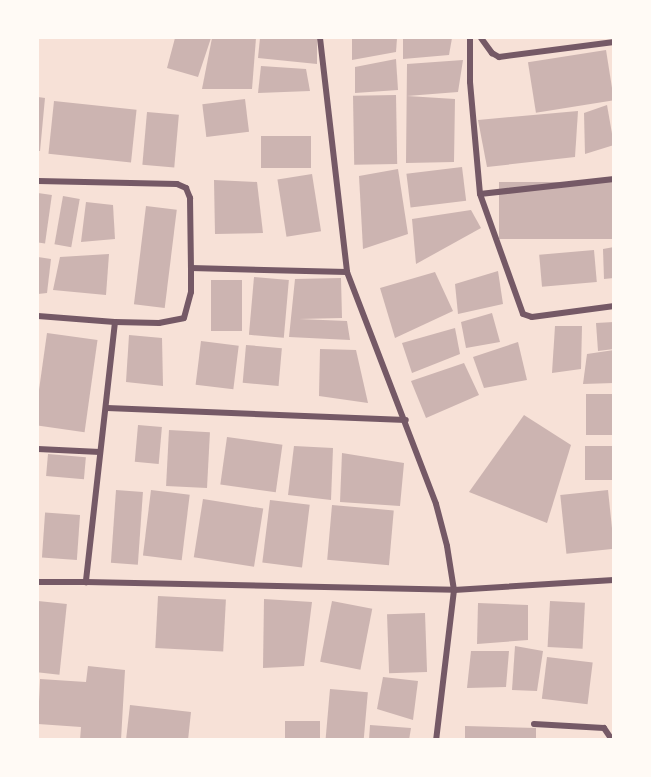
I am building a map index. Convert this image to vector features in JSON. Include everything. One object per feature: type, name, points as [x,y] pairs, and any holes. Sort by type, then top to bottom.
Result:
[{"type":"street","points":[[320,38],[347,272],[406,420],[436,504],[454,591],[436,740]]},
{"type":"street","points":[[471,38],[471,94],[480,194],[524,314],[532,317],[614,306]]},
{"type":"street","points":[[482,38],[499,57],[614,42]]},
{"type":"street","points":[[480,194],[614,179]]},
{"type":"street","points":[[38,182],[177,184],[186,188],[190,198],[192,268],[184,318],[159,323],[38,316]]},
{"type":"street","points":[[192,268],[347,272]]},
{"type":"street","points":[[86,582],[115,322]]},
{"type":"street","points":[[107,408],[406,420]]},
{"type":"street","points":[[38,448],[100,452]]},
{"type":"street","points":[[38,582],[454,591],[614,580]]},
{"type":"street","points":[[534,724],[604,728],[612,740]]},
{"type":"building","points":[[175,38],[211,38],[198,77],[167,68]]},
{"type":"building","points":[[212,38],[256,38],[252,89],[202,89]]},
{"type":"building","points":[[260,38],[317,38],[317,64],[258,58]]},
{"type":"building","points":[[352,38],[397,38],[396,52],[352,60]]},
{"type":"building","points":[[403,38],[452,38],[449,55],[403,59]]},
{"type":"building","points":[[606,50],[614,100],[536,113],[528,62]]},
{"type":"building","points":[[396,59],[398,90],[355,93],[355,67]]},
{"type":"building","points":[[463,60],[458,92],[407,96],[455,99],[454,162],[406,163],[407,64]]},
{"type":"building","points":[[261,66],[306,69],[310,91],[258,93]]},
{"type":"building","points":[[396,95],[397,164],[354,165],[353,96]]},
{"type":"building","points":[[38,97],[45,98],[40,151],[38,151]]},
{"type":"building","points":[[245,99],[249,132],[206,137],[202,104]]},
{"type":"building","points":[[54,101],[137,110],[131,162],[48,154]]},
{"type":"building","points":[[607,105],[614,145],[585,154],[584,113]]},
{"type":"building","points":[[578,111],[575,157],[487,167],[478,120]]},
{"type":"building","points":[[147,112],[179,115],[174,168],[142,165]]},
{"type":"building","points":[[261,136],[311,136],[311,168],[261,168]]},
{"type":"building","points":[[462,167],[466,201],[411,208],[406,174]]},
{"type":"building","points":[[398,169],[408,234],[363,249],[359,176]]},
{"type":"building","points":[[312,174],[321,231],[287,237],[277,179]]},
{"type":"building","points":[[214,180],[257,182],[263,233],[215,234]]},
{"type":"building","points":[[499,182],[614,182],[614,239],[499,239]]},
{"type":"building","points":[[38,193],[52,195],[45,243],[38,242]]},
{"type":"building","points":[[63,196],[80,199],[71,247],[54,244]]},
{"type":"building","points":[[86,202],[113,205],[115,239],[81,242]]},
{"type":"building","points":[[146,206],[177,210],[165,308],[134,304]]},
{"type":"building","points":[[471,210],[481,228],[416,264],[412,219]]},
{"type":"building","points":[[614,247],[614,278],[604,279],[603,249]]},
{"type":"building","points":[[594,250],[597,282],[542,287],[539,255]]},
{"type":"building","points":[[109,254],[106,295],[53,290],[60,257]]},
{"type":"building","points":[[38,257],[51,259],[47,293],[38,294]]},
{"type":"building","points":[[498,271],[503,304],[458,314],[455,284]]},
{"type":"building","points":[[435,272],[453,311],[395,338],[380,288]]},
{"type":"building","points":[[254,277],[289,280],[284,338],[249,335]]},
{"type":"building","points":[[341,278],[342,318],[299,319],[347,321],[350,340],[289,337],[295,279]]},
{"type":"building","points":[[211,280],[242,280],[242,331],[211,331]]},
{"type":"building","points":[[492,313],[500,342],[466,348],[461,322]]},
{"type":"building","points":[[614,322],[614,349],[598,351],[596,323]]},
{"type":"building","points":[[555,326],[582,326],[581,369],[552,373]]},
{"type":"building","points":[[455,328],[460,354],[412,373],[402,343]]},
{"type":"building","points":[[47,333],[98,340],[85,432],[38,426],[38,397]]},
{"type":"building","points":[[129,335],[162,338],[163,386],[126,382]]},
{"type":"building","points":[[201,341],[239,346],[233,389],[196,385]]},
{"type":"building","points":[[518,342],[527,380],[484,388],[473,357]]},
{"type":"building","points":[[246,345],[282,348],[279,386],[243,383]]},
{"type":"building","points":[[320,349],[356,350],[368,403],[319,396]]},
{"type":"building","points":[[614,350],[614,383],[583,384],[587,354]]},
{"type":"building","points":[[464,363],[479,395],[426,418],[411,381]]},
{"type":"building","points":[[586,394],[614,394],[614,435],[586,435]]},
{"type":"building","points":[[524,415],[571,445],[547,523],[469,492]]},
{"type":"building","points":[[138,425],[162,427],[159,464],[135,462]]},
{"type":"building","points":[[169,430],[210,432],[207,488],[166,486]]},
{"type":"building","points":[[227,437],[282,445],[276,492],[220,485]]},
{"type":"building","points":[[294,446],[333,448],[331,500],[288,495]]},
{"type":"building","points":[[585,446],[614,446],[614,480],[585,480]]},
{"type":"building","points":[[342,453],[404,463],[400,506],[340,502]]},
{"type":"building","points":[[48,454],[86,457],[84,479],[46,476]]},
{"type":"building","points":[[116,490],[143,492],[138,565],[111,563]]},
{"type":"building","points":[[151,490],[190,495],[182,560],[143,556]]},
{"type":"building","points":[[608,490],[614,549],[566,554],[560,495]]},
{"type":"building","points":[[203,499],[263,509],[254,567],[194,557]]},
{"type":"building","points":[[270,500],[310,505],[302,567],[262,563]]},
{"type":"building","points":[[332,505],[394,510],[389,565],[327,560]]},
{"type":"building","points":[[45,513],[80,515],[77,560],[42,557]]},
{"type":"building","points":[[158,596],[226,600],[223,651],[155,648]]},
{"type":"building","points":[[264,599],[312,602],[304,666],[263,668]]},
{"type":"building","points":[[38,601],[67,604],[59,675],[38,672]]},
{"type":"building","points":[[332,601],[372,609],[360,670],[320,662]]},
{"type":"building","points":[[550,601],[585,603],[583,649],[548,647]]},
{"type":"building","points":[[478,603],[528,605],[528,640],[477,644]]},
{"type":"building","points":[[425,613],[427,672],[389,673],[387,614]]},
{"type":"building","points":[[515,646],[543,651],[537,691],[512,690]]},
{"type":"building","points":[[471,651],[509,651],[506,687],[467,688]]},
{"type":"building","points":[[547,657],[593,663],[588,704],[542,699]]},
{"type":"building","points":[[88,666],[125,670],[121,740],[80,740],[81,727],[38,724],[40,679],[86,682]]},
{"type":"building","points":[[383,677],[418,681],[413,720],[377,709]]},
{"type":"building","points":[[330,689],[368,692],[364,740],[326,740]]},
{"type":"building","points":[[130,705],[191,712],[188,740],[126,740]]},
{"type":"building","points":[[285,721],[320,721],[320,740],[285,740]]},
{"type":"building","points":[[370,725],[411,728],[409,740],[369,740]]},
{"type":"building","points":[[465,726],[536,728],[536,740],[465,740]]}]
